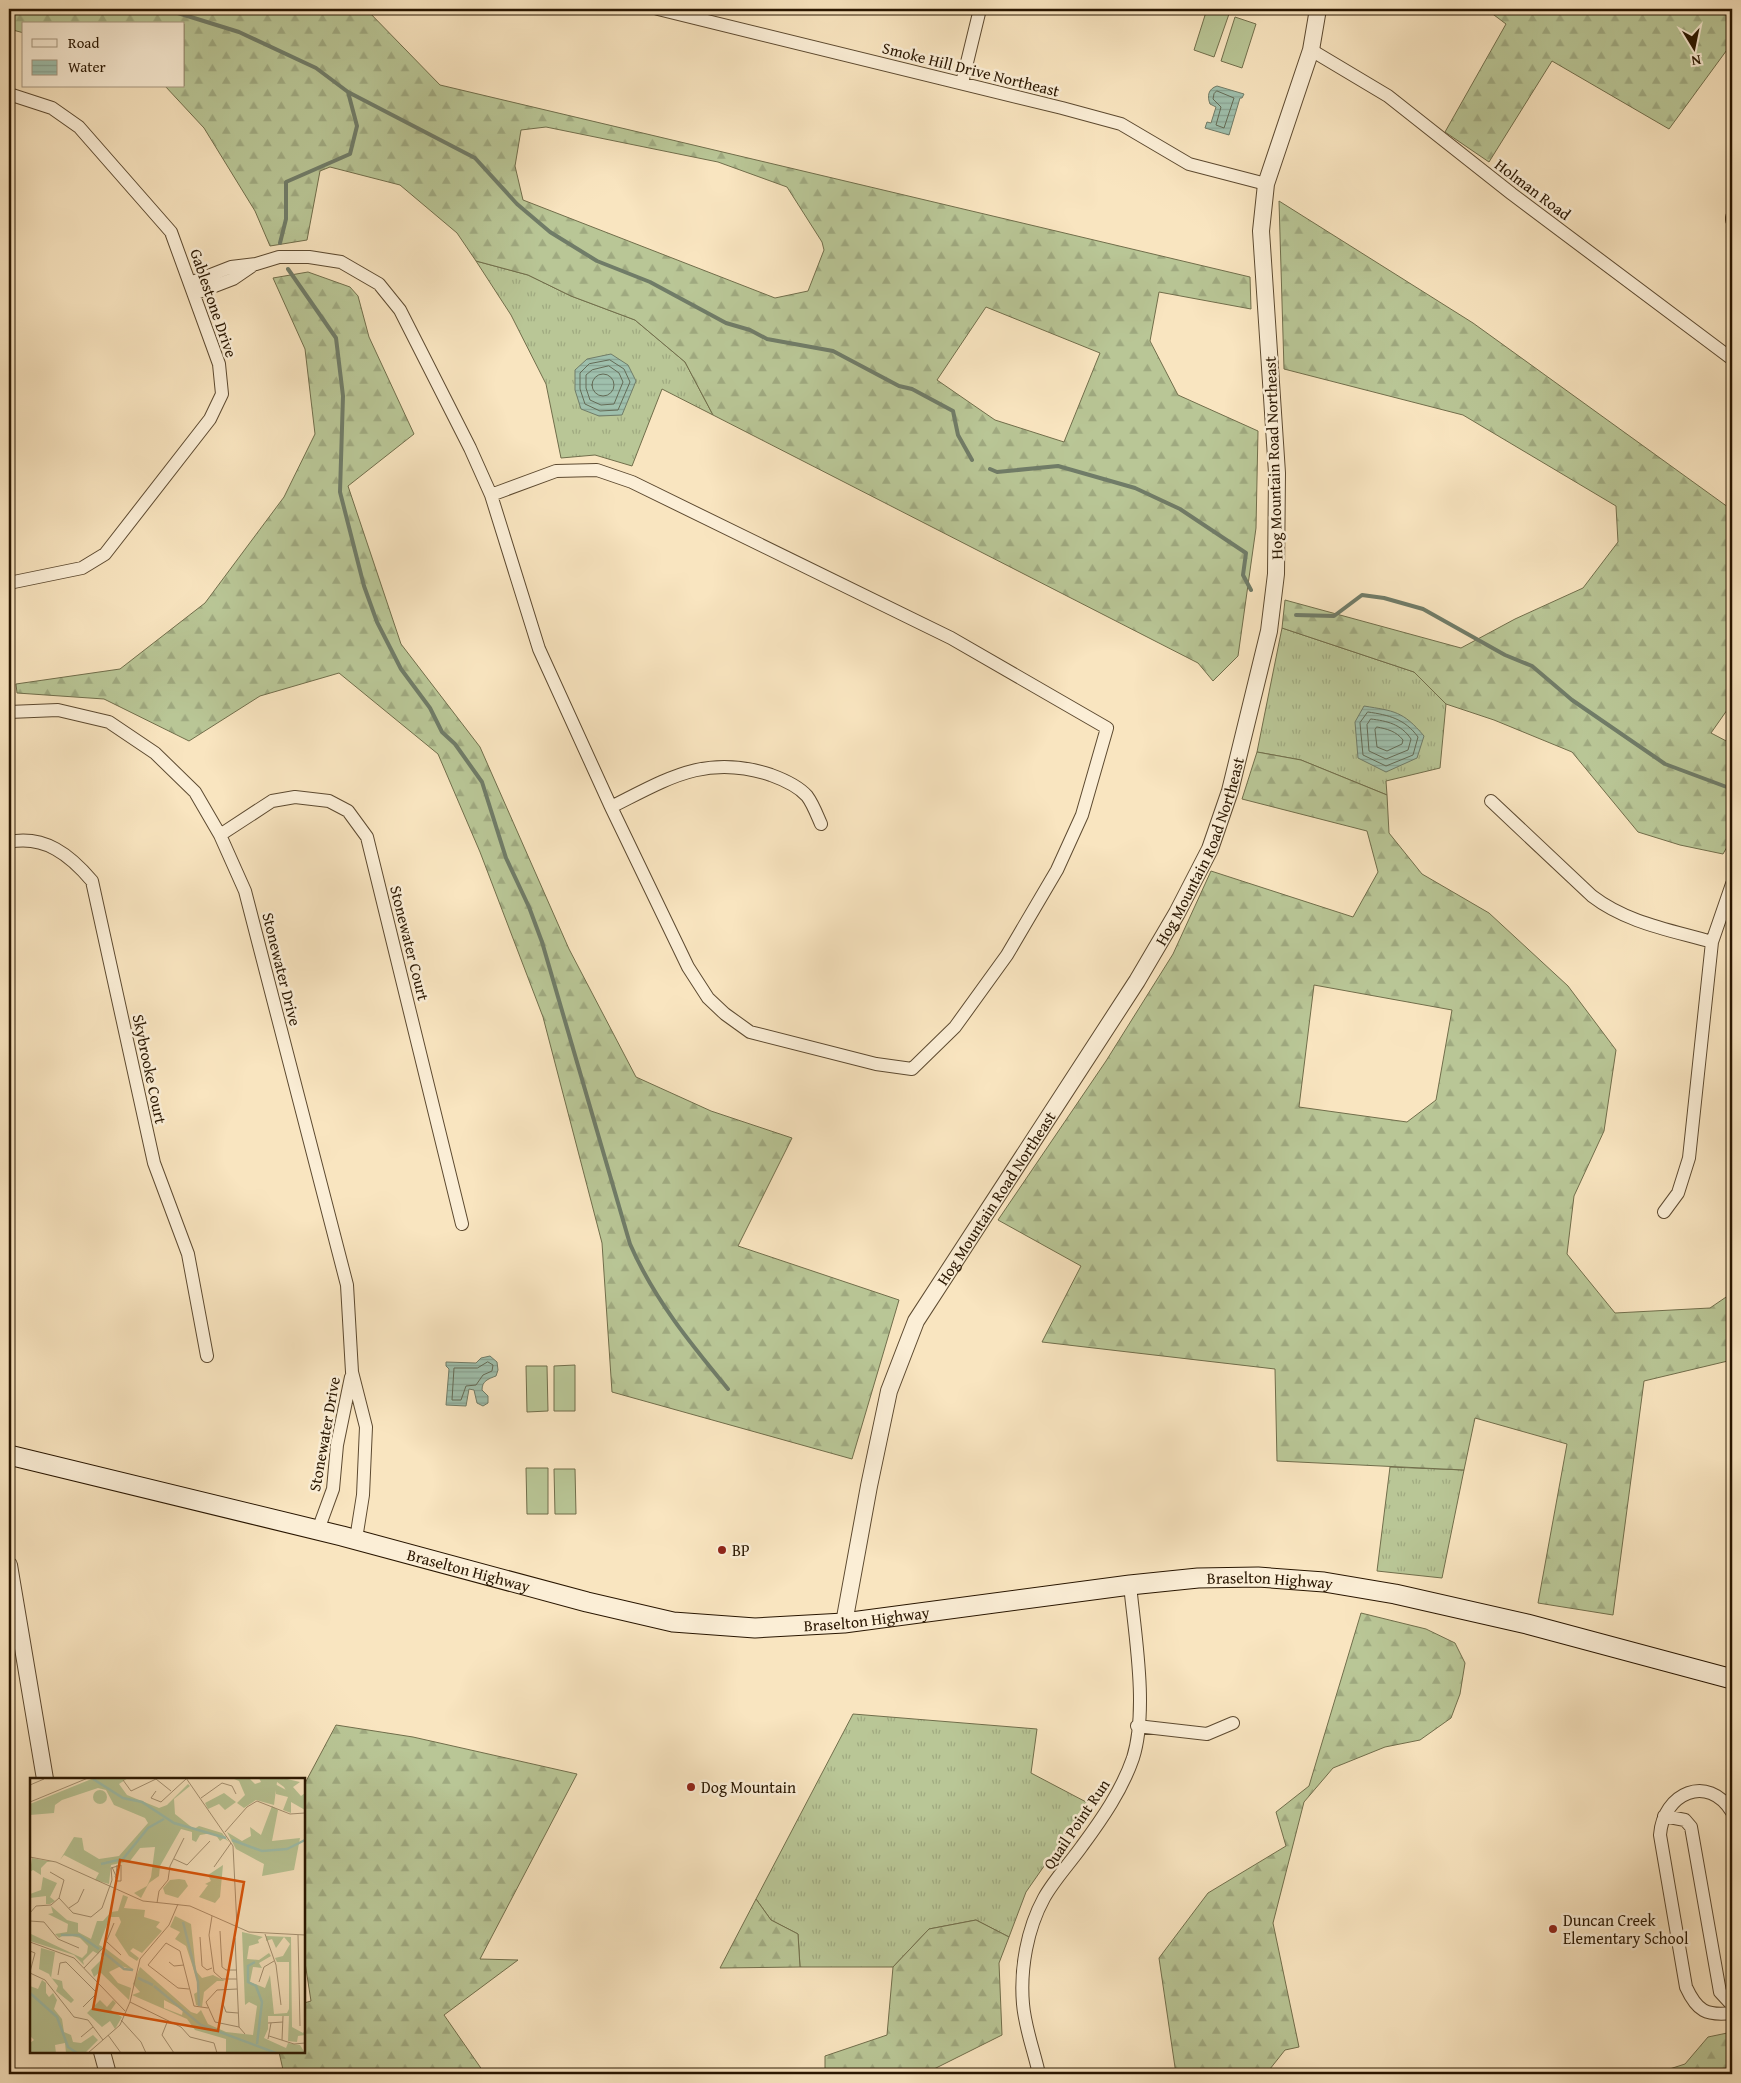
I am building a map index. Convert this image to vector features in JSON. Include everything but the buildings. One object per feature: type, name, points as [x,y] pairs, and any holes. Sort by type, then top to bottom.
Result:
[{"type":"main road","name":"Braselton Highway","points":[[9,1455],[356,1539],[587,1602],[673,1622],[755,1628],[844,1623],[1130,1585],[1198,1578],[1258,1577],[1324,1582],[1395,1594],[1527,1624],[1732,1679]]},
{"type":"street","name":"Smoke Hill Drive Northeast","points":[[658,9],[706,15],[1121,124],[1189,164],[1266,184]]},
{"type":"street","points":[[962,83],[980,9]]},
{"type":"street","name":"Hog Mountain Road Northeast","points":[[844,1623],[868,1486],[889,1391],[916,1321],[1088,1060],[1142,973],[1210,849],[1230,791],[1268,631],[1276,574],[1276,454],[1261,231],[1266,184],[1311,50],[1318,9]]},
{"type":"street","name":"Holman Road","points":[[1311,50],[1388,96],[1512,194],[1732,359]]},
{"type":"street","name":"Gablestone Drive","points":[[9,94],[52,108],[80,127],[172,232],[219,364],[222,394],[210,419],[105,554],[82,568],[9,583]]},
{"type":"street","points":[[192,288],[231,267],[256,264],[279,256],[309,257],[341,262],[379,284],[400,310],[470,448],[491,496],[539,649],[611,807],[688,967],[708,998],[725,1014],[750,1032],[876,1064],[912,1070],[955,1027],[1007,955],[1057,870],[1082,815],[1107,728],[951,638],[632,482],[597,470],[556,471],[491,496]]},
{"type":"street","name":"Stonewater Drive","points":[[9,712],[58,710],[109,722],[155,753],[194,792],[220,835],[246,891],[347,1285],[352,1372],[366,1428],[363,1495],[356,1539]]},
{"type":"street","points":[[611,807],[676,775],[711,766],[750,768],[781,778],[806,795],[821,824]]},
{"type":"street","name":"Stonewater Court","points":[[220,835],[272,801],[295,797],[329,801],[348,811],[366,836],[462,1224]]},
{"type":"street","points":[[1491,801],[1607,908],[1622,916],[1712,942]]},
{"type":"street","name":"Skybrooke Court","points":[[9,842],[24,839],[52,845],[76,862],[92,881],[154,1163],[188,1254],[207,1356]]},
{"type":"street","points":[[1664,1212],[1678,1193],[1689,1158],[1712,942],[1732,884]]},
{"type":"street","name":"Stonewater Drive","points":[[318,1530],[333,1489],[337,1445],[352,1372]]},
{"type":"street","points":[[9,1565],[45,1778]]},
{"type":"street","name":"Quail Point Run","points":[[1039,2074],[1023,2004],[1023,1969],[1029,1934],[1044,1898],[1101,1821],[1122,1785],[1133,1756],[1138,1726],[1138,1669],[1130,1585]]},
{"type":"street","points":[[1138,1726],[1208,1734],[1232,1723]]},
{"type":"street","points":[[1732,1812],[1720,1796],[1708,1792],[1693,1792],[1679,1797],[1668,1806],[1660,1835],[1686,1987],[1693,2002],[1700,2009],[1712,2014],[1732,2013]]},
{"type":"street","points":[[1664,1816],[1685,1820],[1691,1827],[1720,1992],[1732,2005]]},
{"type":"street","points":[[102,2053],[108,2074]]},
{"type":"green space","points":[[9,9],[366,9],[440,85],[1250,277],[1251,309],[1159,292],[1150,341],[1178,395],[1258,431],[1256,528],[1238,656],[1213,681],[1198,663],[713,415],[685,362],[635,320],[571,296],[528,275],[476,261],[457,233],[400,185],[330,167],[320,171],[307,240],[270,246],[255,211],[204,128],[167,88],[185,88],[185,22],[22,22],[22,32],[9,29]],"holes":[[[546,127],[718,162],[787,187],[822,242],[824,250],[808,291],[775,298],[523,200],[515,166],[521,130]],[[986,307],[1100,353],[1064,442],[995,420],[937,380]]]},
{"type":"green space","points":[[1207,9],[1229,14],[1214,57],[1194,50]]},
{"type":"green space","points":[[1486,9],[1732,9],[1732,43],[1669,129],[1552,61],[1489,162],[1445,132],[1506,24]]},
{"type":"green space","points":[[1235,17],[1256,24],[1242,68],[1221,61]]},
{"type":"green space","points":[[1279,201],[1473,323],[1732,510],[1732,703],[1711,733],[1732,744],[1732,838],[1723,854],[1680,845],[1638,832],[1572,752],[1494,720],[1446,704],[1414,672],[1282,628],[1285,600],[1461,648],[1515,619],[1583,588],[1618,542],[1616,506],[1463,415],[1284,369]]},
{"type":"green space","points":[[476,261],[528,275],[571,296],[635,320],[685,362],[713,415],[662,389],[632,466],[595,455],[561,458],[546,384],[511,315]]},
{"type":"green space","points":[[308,272],[350,287],[358,296],[369,337],[414,434],[348,486],[401,644],[480,747],[569,949],[636,1077],[711,1111],[792,1138],[738,1246],[899,1300],[852,1459],[612,1392],[602,1243],[543,1017],[480,852],[438,754],[339,673],[260,696],[189,741],[104,699],[17,693],[16,684],[120,669],[205,603],[284,497],[315,434],[305,349],[273,278]]},
{"type":"green space","points":[[1282,628],[1414,672],[1446,704],[1440,768],[1386,781],[1387,795],[1301,760],[1257,752]]},
{"type":"green space","points":[[1257,752],[1301,760],[1387,795],[1389,833],[1422,874],[1489,913],[1568,986],[1616,1050],[1604,1131],[1574,1196],[1567,1254],[1615,1313],[1710,1308],[1732,1293],[1732,1360],[1644,1381],[1613,1615],[1538,1603],[1567,1444],[1475,1418],[1464,1470],[1277,1461],[1275,1369],[1042,1342],[1081,1266],[998,1220],[1106,1061],[1173,954],[1211,871],[1353,917],[1378,872],[1367,831],[1242,799]],"holes":[[[1314,985],[1452,1010],[1436,1100],[1407,1122],[1299,1107]]]},
{"type":"green space","points":[[575,1365],[575,1411],[554,1411],[554,1366]]},
{"type":"green space","points":[[526,1366],[547,1366],[548,1411],[527,1412]]},
{"type":"green space","points":[[1390,1467],[1464,1470],[1442,1578],[1377,1571]]},
{"type":"green space","points":[[526,1468],[548,1468],[548,1514],[527,1514]]},
{"type":"green space","points":[[554,1469],[575,1469],[576,1514],[555,1514]]},
{"type":"green space","points":[[1361,1613],[1426,1629],[1455,1643],[1465,1663],[1460,1694],[1451,1718],[1420,1740],[1385,1747],[1333,1768],[1304,1802],[1273,1923],[1299,2047],[1285,2050],[1266,2074],[1176,2074],[1159,1958],[1208,1893],[1286,1846],[1276,1812],[1309,1786]]},
{"type":"green space","points":[[853,1714],[1037,1729],[1031,1773],[1088,1803],[1026,1892],[1009,1937],[976,1920],[929,1929],[893,1967],[800,1967],[798,1934],[771,1920],[756,1899]]},
{"type":"green space","points":[[336,1725],[413,1737],[577,1774],[480,1959],[518,1960],[444,2015],[485,2074],[284,2074],[279,2053],[305,2053],[305,2003],[311,2001],[305,1962],[305,1783]]},
{"type":"green space","points":[[756,1899],[771,1920],[798,1934],[800,1967],[720,1968]]},
{"type":"green space","points":[[976,1920],[1009,1937],[999,1963],[1002,2035],[924,2074],[825,2074],[825,2056],[887,2035],[893,1967],[929,1929]]},
{"type":"green space","points":[[1732,2032],[1732,2074],[1654,2074],[1685,2064],[1708,2037]]},
{"type":"water","points":[[1217,86],[1244,94],[1240,98],[1229,135],[1205,128],[1207,122],[1211,123],[1216,107],[1210,104],[1209,93]]},
{"type":"water","points":[[611,354],[628,365],[636,381],[622,415],[599,416],[581,409],[575,390],[575,370],[587,359]]},
{"type":"water","points":[[1364,706],[1391,711],[1410,721],[1424,736],[1417,758],[1386,772],[1358,758],[1355,722]]},
{"type":"water","points":[[490,1356],[497,1362],[498,1370],[496,1376],[486,1381],[482,1387],[482,1390],[488,1396],[488,1403],[483,1406],[477,1403],[474,1390],[469,1389],[466,1406],[446,1405],[449,1369],[446,1366],[446,1362],[476,1363],[481,1358]]},
{"type":"waterway","points":[[165,9],[239,32],[316,68],[348,92],[475,158],[517,204],[550,232],[597,261],[650,282],[726,323],[750,330],[767,339],[833,351],[899,386],[912,389],[953,411],[958,435],[972,460]]},
{"type":"waterway","points":[[280,243],[286,219],[286,182],[350,154],[357,126],[348,92]]},
{"type":"waterway","points":[[288,269],[336,338],[343,396],[340,492],[364,586],[377,622],[401,669],[430,708],[442,732],[455,744],[482,782],[506,858],[529,907],[542,942],[630,1244],[650,1283],[674,1320],[728,1389]]},
{"type":"waterway","points":[[990,469],[997,472],[1058,466],[1135,488],[1180,509],[1246,553],[1243,575],[1251,590]]},
{"type":"waterway","points":[[1296,615],[1334,616],[1362,595],[1384,598],[1423,609],[1505,655],[1532,666],[1572,700],[1665,764],[1732,789]]},
{"type":"place","name":"BP","points":[[722,1550]]},
{"type":"place","name":"Dog Mountain","points":[[691,1787]]},
{"type":"place","name":"Duncan Creek Elementary School","points":[[1553,1929]]}]
